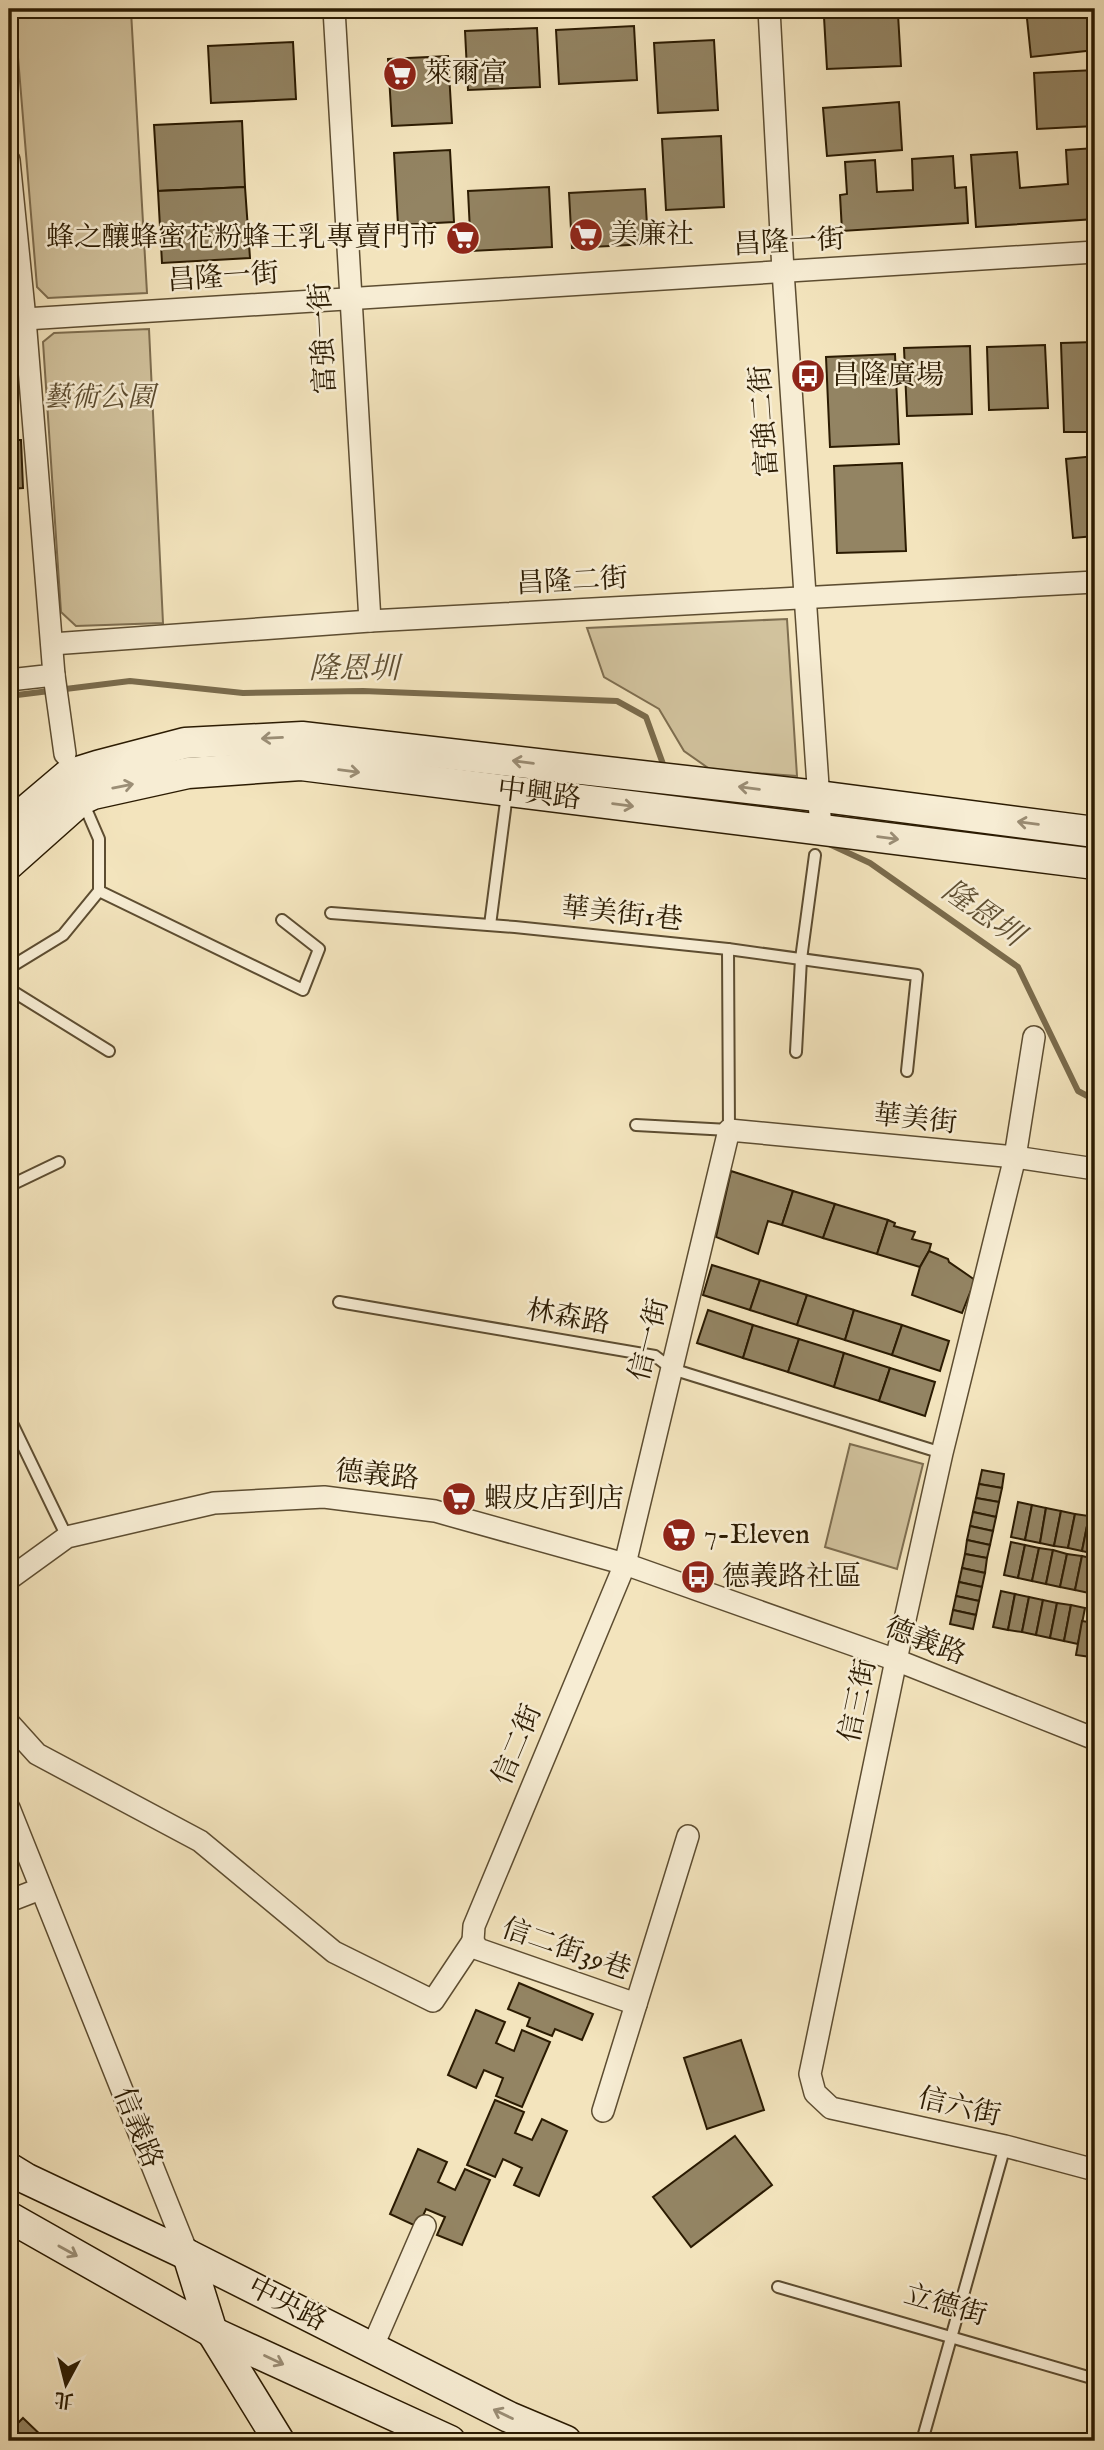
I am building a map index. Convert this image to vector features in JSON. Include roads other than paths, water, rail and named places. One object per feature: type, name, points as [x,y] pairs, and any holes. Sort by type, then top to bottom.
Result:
[{"type":"street","name":"富強一街","points":[[334,9],[370,621]]},
{"type":"street","name":"富強二街","points":[[769,9],[818,842]]},
{"type":"street","points":[[9,160],[25,318],[54,678],[72,776]]},
{"type":"street","name":"昌隆一街","points":[[25,318],[1095,252]]},
{"type":"street","name":"昌隆二街","points":[[52,644],[370,621],[1095,582]]},
{"type":"street","points":[[9,680],[54,678]]},
{"type":"street","name":"中興路","points":[[9,825],[72,776],[186,743],[302,737],[817,796],[1095,832]]},
{"type":"street","name":"中興路","points":[[72,776],[108,789],[188,774],[301,765],[508,791],[818,842],[1095,864]]},
{"type":"street","name":"中興路","points":[[9,864],[72,776]]},
{"type":"street","name":"信三街","points":[[815,2094],[810,2074],[942,1453],[1015,1157],[1034,1037]]},
{"type":"street","name":"華美街","points":[[729,1130],[1015,1157],[1095,1169]]},
{"type":"street","name":"信一街","points":[[625,1564],[729,1130]]},
{"type":"street","name":"德義路","points":[[9,1579],[67,1537],[214,1503],[324,1497],[435,1511],[625,1564],[896,1660],[1095,1739]]},
{"type":"street","name":"信二街","points":[[9,1723],[37,1754],[200,1841],[334,1952],[432,2001],[476,1945],[474,1926],[625,1564]]},
{"type":"street","name":"信義路","points":[[9,1808],[188,2255],[212,2332],[279,2441]]},
{"type":"street","points":[[603,2111],[688,1836]]},
{"type":"street","points":[[9,1902],[40,1889]]},
{"type":"street","name":"信二街39巷","points":[[476,1945],[636,2004]]},
{"type":"street","name":"信六街","points":[[815,2094],[831,2108],[1005,2146],[1095,2170]]},
{"type":"street","points":[[9,2208],[18,2174]]},
{"type":"street","name":"中央路","points":[[18,2174],[188,2255],[509,2417],[566,2441]]},
{"type":"street","name":"中央路","points":[[9,2217],[212,2332],[450,2441]]},
{"type":"street","points":[[372,2348],[425,2226]]},
{"type":"lane","points":[[9,968],[63,935],[100,891],[99,839],[72,776]]},
{"type":"lane","points":[[490,925],[508,791]]},
{"type":"lane","points":[[796,1052],[801,959],[818,842]]},
{"type":"lane","points":[[100,891],[303,990],[319,949],[282,920]]},
{"type":"lane","name":"華美街1巷","points":[[331,913],[490,925],[728,949],[917,975],[907,1071]]},
{"type":"lane","points":[[636,1125],[729,1130],[728,949]]},
{"type":"lane","points":[[9,989],[109,1051]]},
{"type":"lane","points":[[9,1186],[59,1162]]},
{"type":"lane","name":"林森路","points":[[339,1302],[654,1356],[672,1369],[942,1453]]},
{"type":"lane","points":[[9,1417],[67,1537]]},
{"type":"lane","points":[[922,2441],[1005,2146]]},
{"type":"lane","name":"立德街","points":[[778,2287],[1095,2379]]},
{"type":"waterway","name":"隆恩圳","points":[[9,696],[130,681],[243,693],[363,691],[617,701],[646,717],[663,764]]},
{"type":"waterway","name":"隆恩圳","points":[[829,844],[870,863],[1018,967],[1078,1091],[1095,1100]]},
{"type":"place","name":"萊爾富","points":[[400,74]]},
{"type":"place","name":"美廉社","points":[[586,235]]},
{"type":"place","name":"蜂之釀蜂蜜花粉蜂王乳專賣門市","points":[[463,238]]},
{"type":"place","name":"昌隆廣場","points":[[808,376]]},
{"type":"place","name":"蝦皮店到店","points":[[459,1499]]},
{"type":"place","name":"7-Eleven","points":[[679,1535]]},
{"type":"place","name":"德義路社區","points":[[698,1577]]},
{"type":"park label","name":"藝術公園","points":[[99,398]]}]
